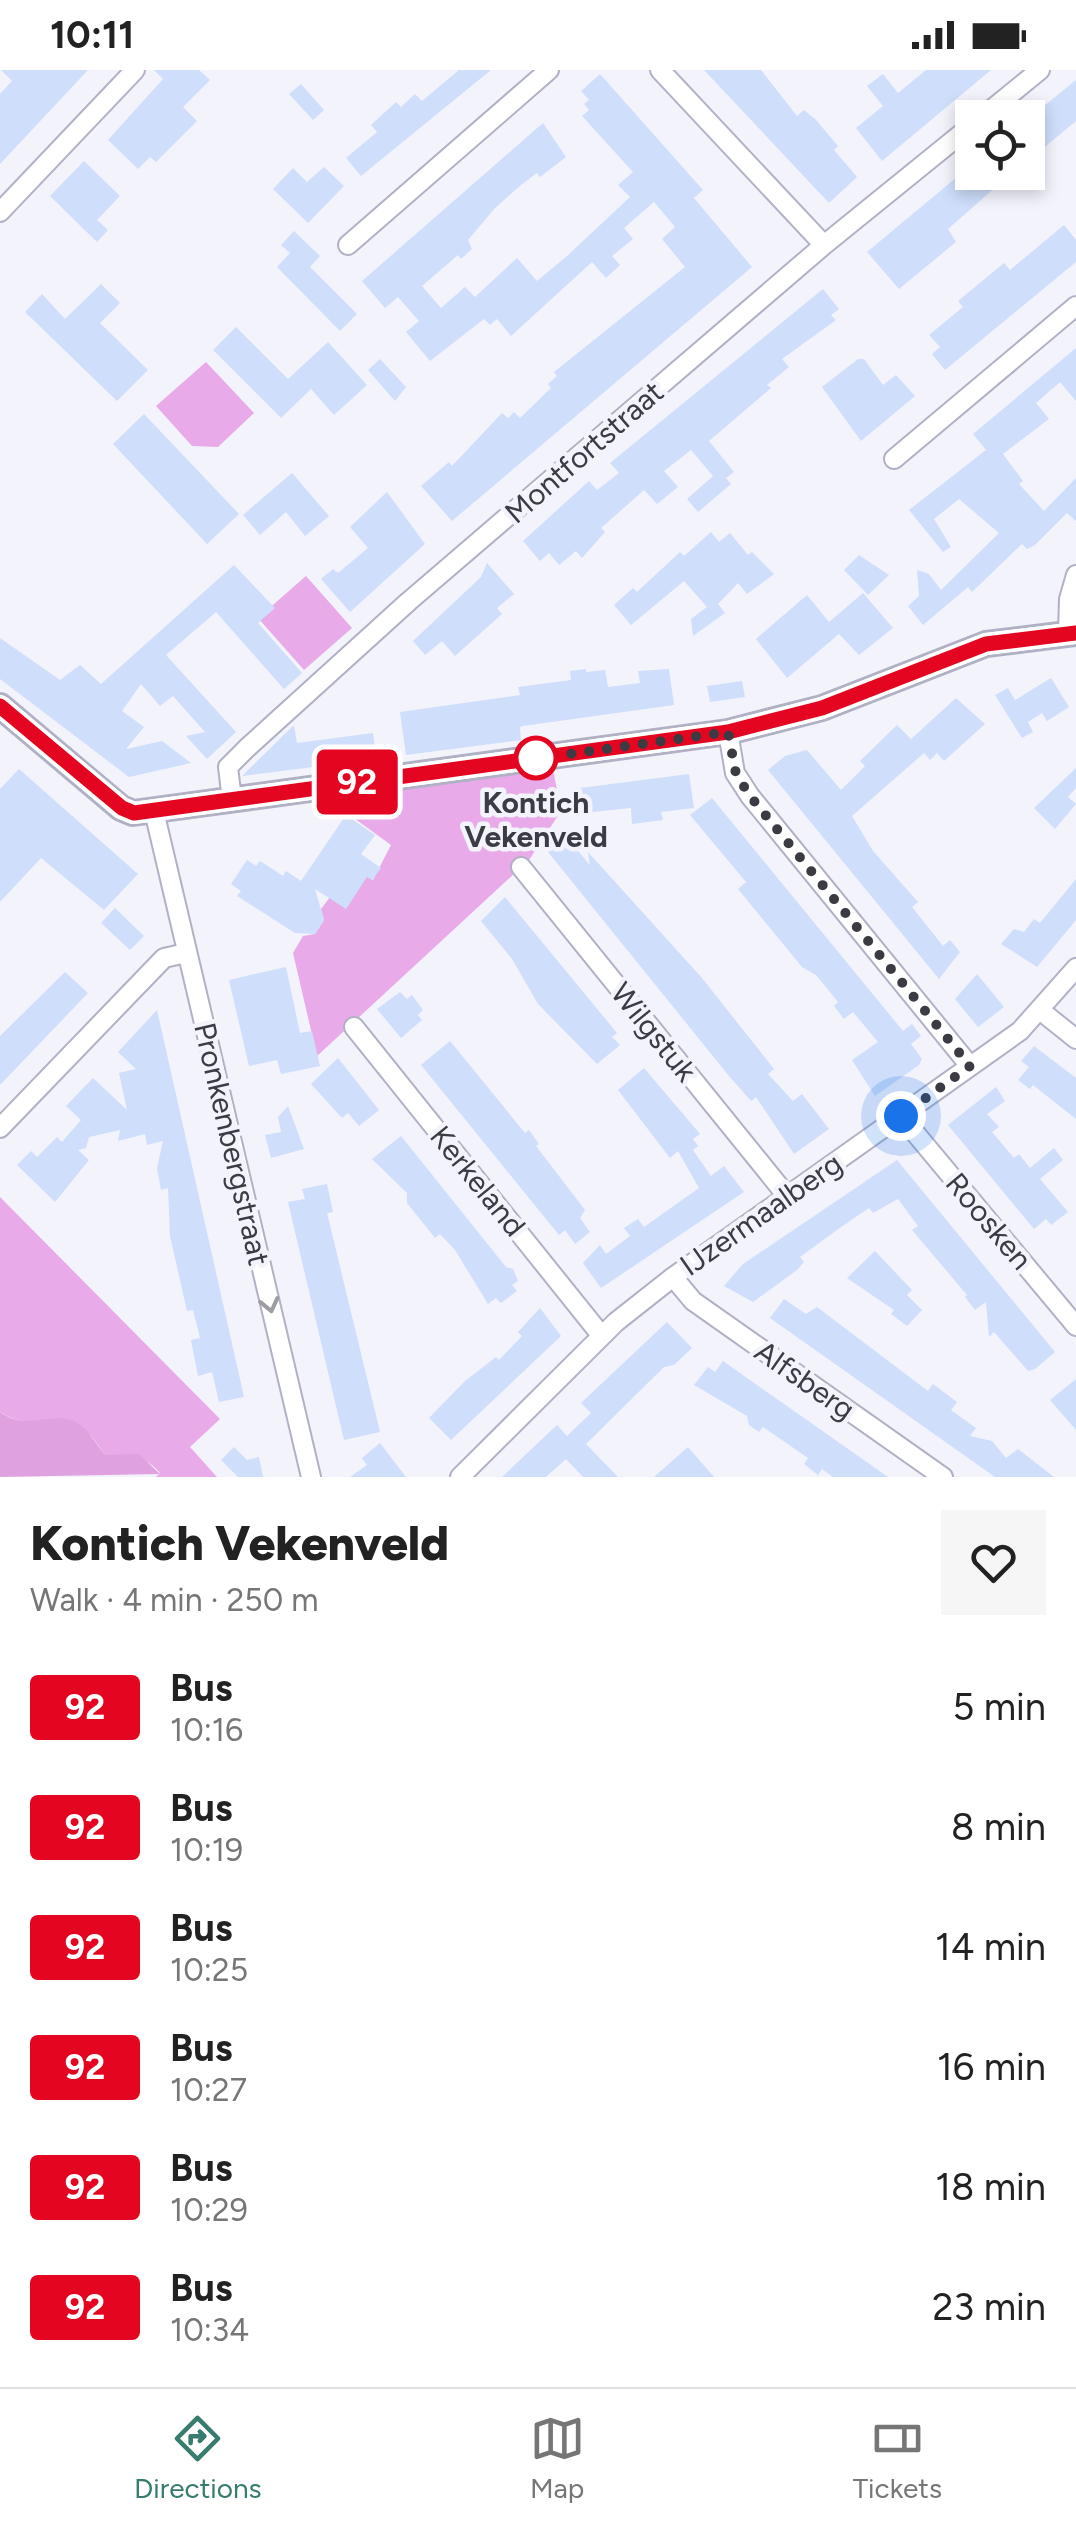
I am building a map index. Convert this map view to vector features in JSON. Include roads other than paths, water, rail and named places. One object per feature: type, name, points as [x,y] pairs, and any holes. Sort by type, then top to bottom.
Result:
[{"type":"street","points":[[0,212],[135,70]]},
{"type":"street","points":[[348,245],[549,70]]},
{"type":"street","points":[[660,70],[824,244]]},
{"type":"street","points":[[1004,100],[1040,70]]},
{"type":"street","name":"Montfortstraat","points":[[232,800],[230,764],[408,602],[824,244],[955,139]]},
{"type":"street","points":[[894,459],[1076,306]]},
{"type":"street","points":[[0,706],[126,812],[154,811],[728,732],[822,708],[986,644],[1072,633],[1070,593],[1076,575]]},
{"type":"street","points":[[728,732],[736,774],[750,796],[970,1066]]},
{"type":"street","name":"Pronkenbergstraat","points":[[154,811],[311,1477]]},
{"type":"street","name":"Wilgstuk","points":[[521,868],[787,1196]]},
{"type":"street","points":[[0,1128],[164,958],[186,953]]},
{"type":"street","name":"IJzermaalberg","points":[[460,1477],[602,1336],[673,1276],[970,1066],[1041,1011],[1076,968]]},
{"type":"street","points":[[1041,1011],[1076,1039]]},
{"type":"street","name":"Kerkeland","points":[[354,1028],[602,1336]]},
{"type":"street","name":"Roosken","points":[[901,1116],[1076,1326]]},
{"type":"street","name":"Alfsberg","points":[[673,1276],[693,1301],[943,1477]]},
{"type":"place","name":"Kontich Vekenveld","points":[[536,758]]}]
